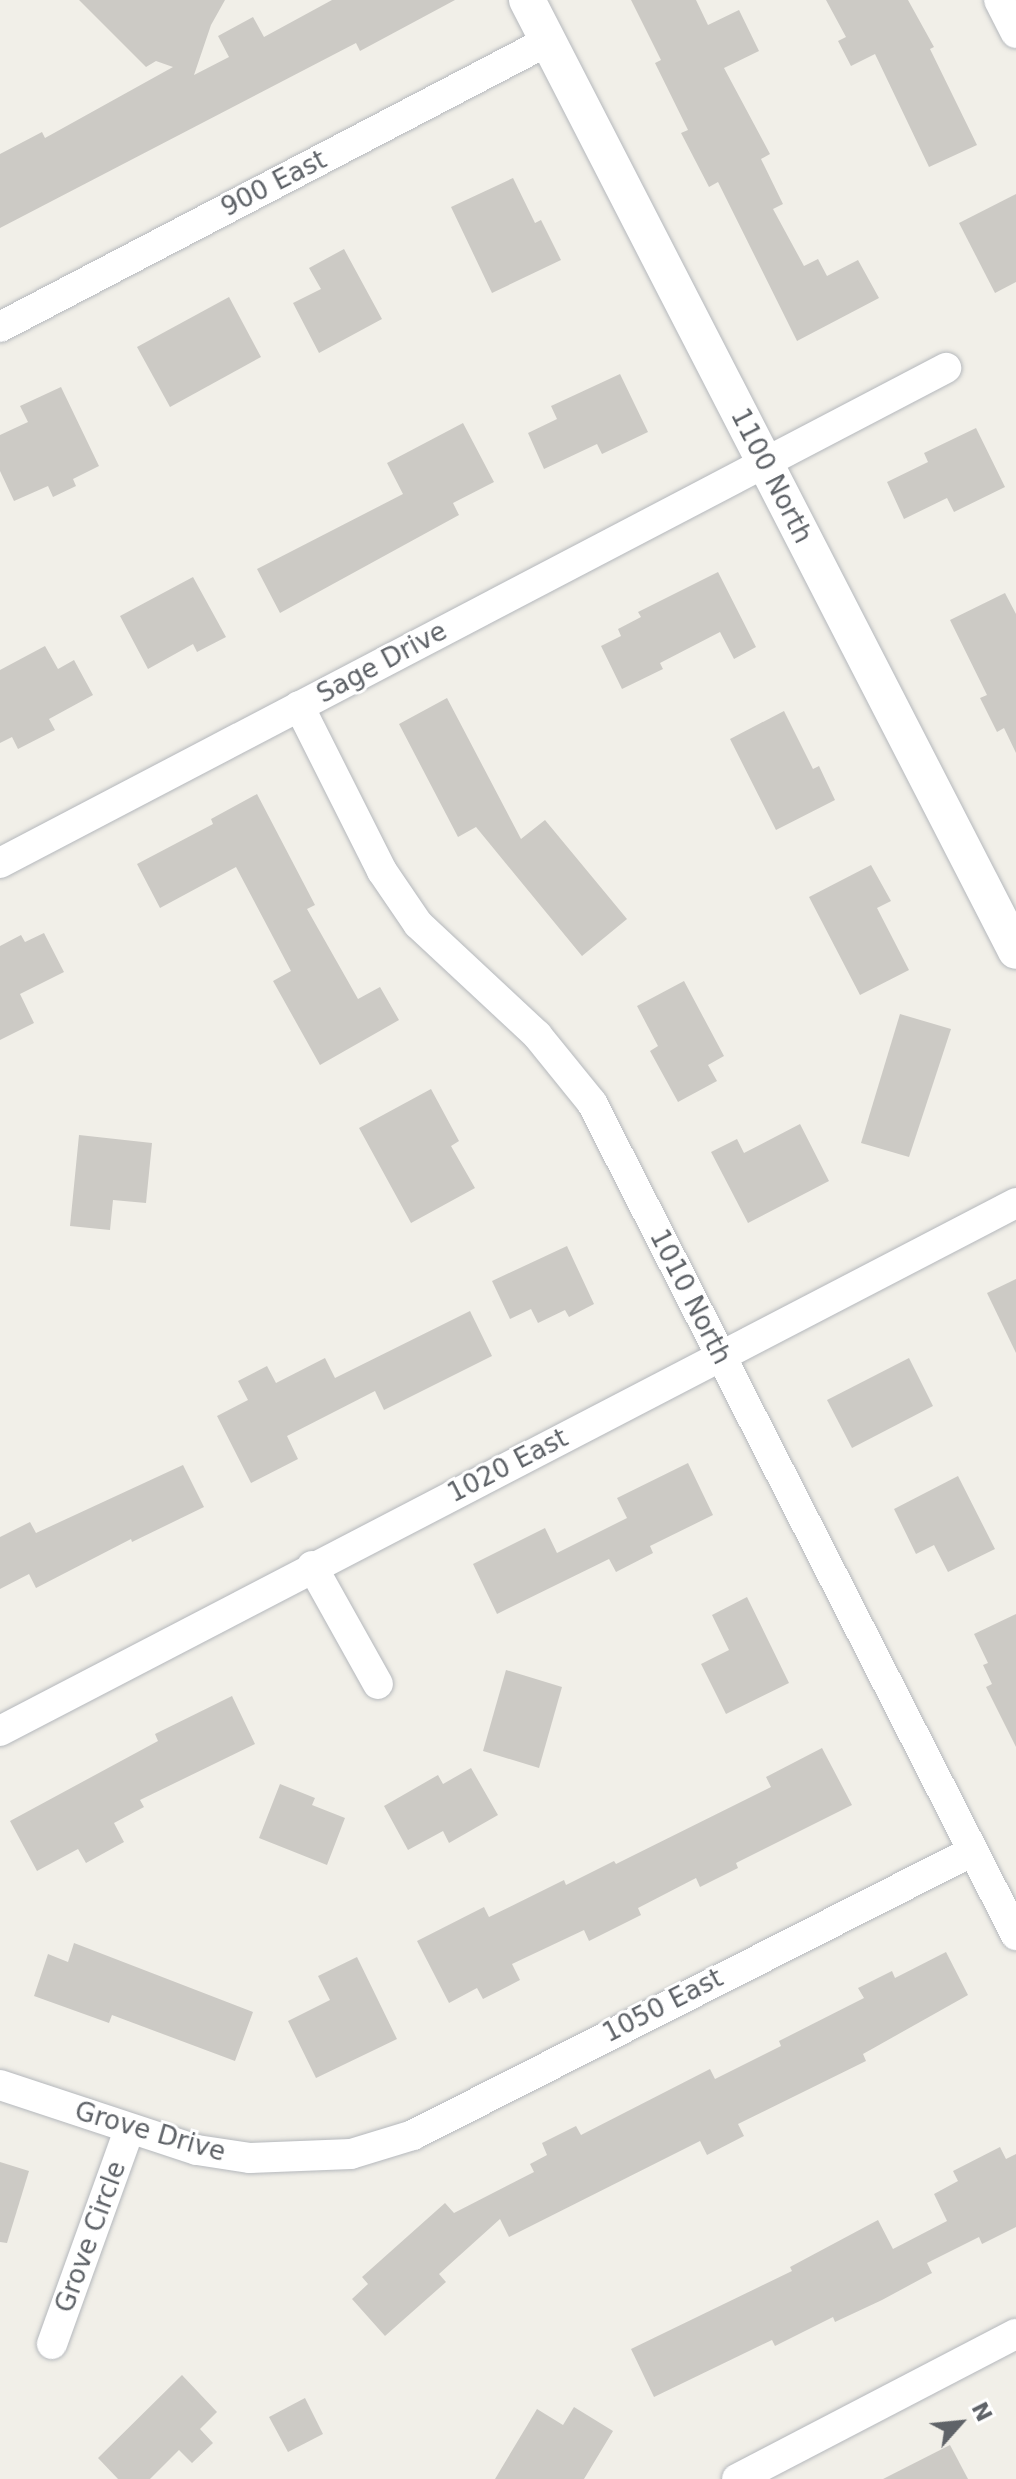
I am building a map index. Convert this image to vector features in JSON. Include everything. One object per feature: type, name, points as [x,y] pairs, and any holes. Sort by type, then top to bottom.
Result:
[{"type":"street","name":"1100 North","points":[[527,0],[1016,951]]},
{"type":"street","points":[[999,0],[1016,33]]},
{"type":"street","name":"900 East","points":[[0,327],[548,41]]},
{"type":"street","name":"Sage Drive","points":[[0,863],[946,368]]},
{"type":"street","name":"1010 North","points":[[299,706],[382,871],[418,924],[537,1035],[592,1103],[1016,1935]]},
{"type":"street","name":"1020 East","points":[[0,1731],[719,1354],[1016,1203]]},
{"type":"street","points":[[312,1566],[378,1684]]},
{"type":"street","name":"1050 East","points":[[351,2154],[413,2135],[973,1851]]},
{"type":"street","name":"Grove Drive","points":[[0,2085],[197,2150],[250,2158],[351,2154]]},
{"type":"street","name":"Grove Circle","points":[[52,2344],[129,2130]]},
{"type":"street","points":[[737,2479],[1016,2334]]},
{"type":"building","points":[[79,0],[225,0],[211,25],[194,75],[229,57],[218,36],[253,17],[264,37],[332,0],[455,0],[360,51],[356,43],[0,228],[0,154],[42,132],[45,138],[173,67],[156,61],[146,67]]},
{"type":"building","points":[[631,0],[696,0],[708,25],[739,10],[759,51],[724,68],[770,154],[761,159],[783,204],[773,209],[804,266],[818,259],[827,276],[858,260],[879,298],[797,341],[718,182],[709,187],[681,133],[688,130],[655,63],[661,60]]},
{"type":"building","points":[[826,0],[908,0],[934,47],[930,49],[977,145],[929,167],[875,54],[851,66],[838,41],[846,37]]},
{"type":"building","points":[[513,178],[535,223],[541,220],[561,260],[492,293],[451,207]]},
{"type":"building","points":[[1016,194],[1016,282],[995,293],[959,223]]},
{"type":"building","points":[[344,249],[382,319],[319,353],[293,303],[321,289],[309,268]]},
{"type":"building","points":[[229,297],[261,357],[170,407],[137,347]]},
{"type":"building","points":[[620,374],[648,432],[602,454],[597,444],[544,469],[528,433],[557,419],[551,406]]},
{"type":"building","points":[[61,387],[99,466],[73,479],[76,486],[53,497],[48,486],[14,501],[0,471],[0,435],[28,422],[20,406]]},
{"type":"building","points":[[463,423],[494,482],[453,503],[459,515],[280,613],[257,569],[403,494],[387,463]]},
{"type":"building","points":[[976,428],[1005,487],[954,512],[947,498],[904,519],[887,482],[928,462],[924,453]]},
{"type":"building","points":[[718,572],[756,647],[734,659],[720,632],[660,663],[663,669],[622,689],[601,646],[621,636],[618,629],[641,617],[638,612]]},
{"type":"building","points":[[193,577],[226,637],[197,652],[193,644],[148,669],[120,616]]},
{"type":"building","points":[[1005,593],[1016,614],[1016,753],[1004,728],[997,732],[980,698],[987,695],[950,620]]},
{"type":"building","points":[[45,646],[58,669],[74,660],[93,695],[49,719],[55,730],[18,749],[12,737],[0,743],[0,670]]},
{"type":"building","points":[[447,698],[521,839],[545,820],[627,919],[582,956],[476,827],[458,837],[399,724]]},
{"type":"building","points":[[784,711],[813,769],[819,766],[835,800],[776,830],[730,739]]},
{"type":"building","points":[[257,794],[315,905],[307,909],[358,999],[380,987],[399,1020],[320,1065],[273,981],[291,971],[236,867],[160,908],[137,864],[213,824],[211,819]]},
{"type":"building","points":[[871,865],[891,901],[877,908],[909,970],[860,995],[809,897]]},
{"type":"building","points":[[44,933],[64,972],[20,994],[34,1023],[0,1040],[0,946],[21,935],[25,942]]},
{"type":"building","points":[[684,981],[724,1056],[708,1065],[717,1081],[678,1102],[650,1051],[658,1046],[637,1006]]},
{"type":"building","points":[[900,1014],[951,1029],[909,1157],[861,1143]]},
{"type":"building","points":[[431,1089],[459,1141],[451,1146],[475,1188],[411,1223],[359,1128]]},
{"type":"building","points":[[800,1124],[829,1181],[748,1223],[711,1152],[737,1139],[744,1153]]},
{"type":"building","points":[[79,1135],[152,1143],[146,1203],[113,1200],[110,1230],[70,1226]]},
{"type":"building","points":[[567,1246],[594,1304],[569,1317],[565,1310],[538,1323],[531,1309],[510,1319],[492,1281]]},
{"type":"building","points":[[1016,1279],[1016,1353],[987,1293]]},
{"type":"building","points":[[470,1311],[492,1356],[384,1410],[375,1391],[287,1436],[298,1459],[251,1483],[217,1416],[248,1400],[238,1381],[267,1366],[276,1383],[325,1358],[335,1378]]},
{"type":"building","points":[[909,1358],[933,1406],[852,1448],[827,1400]]},
{"type":"building","points":[[688,1463],[713,1515],[650,1546],[653,1553],[616,1572],[609,1559],[497,1614],[473,1564],[545,1528],[557,1553],[627,1518],[617,1498]]},
{"type":"building","points":[[183,1465],[204,1507],[132,1542],[131,1539],[36,1588],[29,1574],[0,1589],[0,1537],[30,1522],[36,1533]]},
{"type":"building","points":[[958,1476],[995,1549],[948,1572],[934,1545],[916,1554],[894,1509]]},
{"type":"building","points":[[747,1597],[789,1683],[726,1714],[701,1664],[729,1650],[712,1615]]},
{"type":"building","points":[[1016,1614],[1016,1747],[986,1687],[992,1684],[983,1665],[988,1663],[974,1634]]},
{"type":"building","points":[[506,1670],[562,1687],[539,1768],[483,1751]]},
{"type":"building","points":[[232,1696],[255,1744],[140,1800],[144,1807],[114,1823],[124,1842],[86,1863],[78,1849],[37,1871],[10,1821],[158,1741],[155,1734]]},
{"type":"building","points":[[822,1748],[852,1805],[736,1863],[738,1868],[700,1887],[696,1878],[638,1908],[641,1915],[589,1941],[584,1930],[512,1964],[520,1980],[483,1999],[477,1988],[449,2003],[417,1941],[484,1907],[489,1917],[564,1880],[566,1885],[614,1861],[616,1864],[771,1787],[766,1777]]},
{"type":"building","points":[[471,1768],[498,1815],[449,1843],[443,1831],[408,1850],[384,1806],[438,1775],[443,1784]]},
{"type":"building","points":[[280,1784],[315,1798],[312,1805],[345,1818],[327,1865],[259,1838]]},
{"type":"building","points":[[74,1943],[253,2012],[235,2061],[112,2015],[109,2023],[34,1996],[48,1954],[68,1962]]},
{"type":"building","points":[[946,1952],[968,1995],[863,2054],[866,2061],[738,2124],[744,2136],[707,2155],[700,2141],[509,2237],[500,2219],[439,2274],[446,2282],[385,2336],[352,2299],[368,2284],[362,2277],[445,2203],[454,2213],[534,2172],[530,2164],[547,2155],[542,2143],[576,2126],[581,2135],[710,2069],[715,2079],[781,2046],[779,2041],[864,1998],[858,1988],[892,1971],[895,1978]]},
{"type":"building","points":[[357,1957],[397,2039],[316,2078],[288,2021],[330,2000],[318,1976]]},
{"type":"building","points":[[1000,2147],[1006,2159],[1016,2154],[1016,2227],[982,2244],[979,2237],[927,2263],[932,2273],[882,2300],[835,2322],[833,2317],[775,2346],[772,2340],[654,2397],[631,2349],[792,2271],[790,2267],[878,2220],[893,2249],[947,2221],[934,2194],[958,2181],[953,2171]]},
{"type":"building","points":[[0,2162],[29,2171],[7,2243],[0,2242]]},
{"type":"building","points":[[182,2375],[217,2412],[200,2429],[213,2443],[192,2463],[179,2450],[150,2479],[118,2479],[98,2458]]},
{"type":"building","points":[[305,2398],[323,2434],[288,2452],[269,2417]]},
{"type":"building","points":[[574,2407],[613,2431],[584,2479],[495,2479],[537,2409],[563,2425]]},
{"type":"building","points":[[950,2445],[968,2479],[883,2479]]}]
